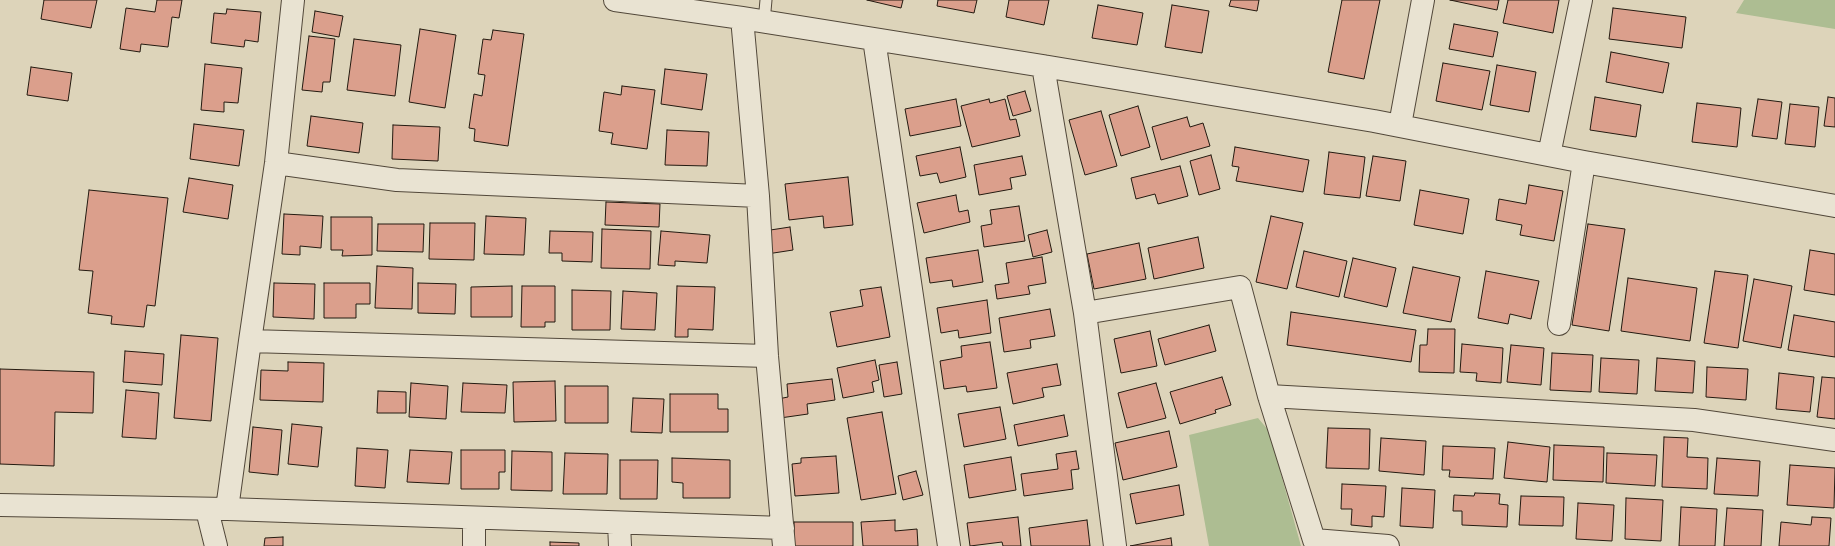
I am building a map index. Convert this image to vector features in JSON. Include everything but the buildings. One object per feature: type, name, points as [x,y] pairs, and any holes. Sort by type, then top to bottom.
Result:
[{"type":"street","points":[[216,546],[217,509],[250,341],[276,163],[293,0]]},
{"type":"street","points":[[614,0],[639,2],[742,18],[1400,125],[1584,162],[1835,206]]},
{"type":"street","points":[[1400,125],[1422,0]]},
{"type":"street","points":[[1549,155],[1581,0]]},
{"type":"street","points":[[0,505],[217,509],[619,523],[784,537],[766,356],[758,196],[742,18]]},
{"type":"street","points":[[874,39],[949,546]]},
{"type":"street","points":[[1043,66],[1085,313],[1115,546]]},
{"type":"street","points":[[1560,324],[1584,162]]},
{"type":"street","points":[[276,163],[397,180],[758,196]]},
{"type":"street","points":[[1085,313],[1240,287],[1269,396],[1316,543],[1388,546]]},
{"type":"street","points":[[250,341],[766,356]]},
{"type":"street","points":[[1269,396],[1694,420],[1835,440]]},
{"type":"street","points":[[474,518],[474,546]]},
{"type":"street","points":[[619,523],[620,546]]},
{"type":"lane","points":[[764,22],[766,0]]},
{"type":"green space","points":[[1744,0],[1835,0],[1835,29],[1736,13]]},
{"type":"green space","points":[[1258,418],[1269,431],[1301,546],[1209,546],[1189,435]]}]
